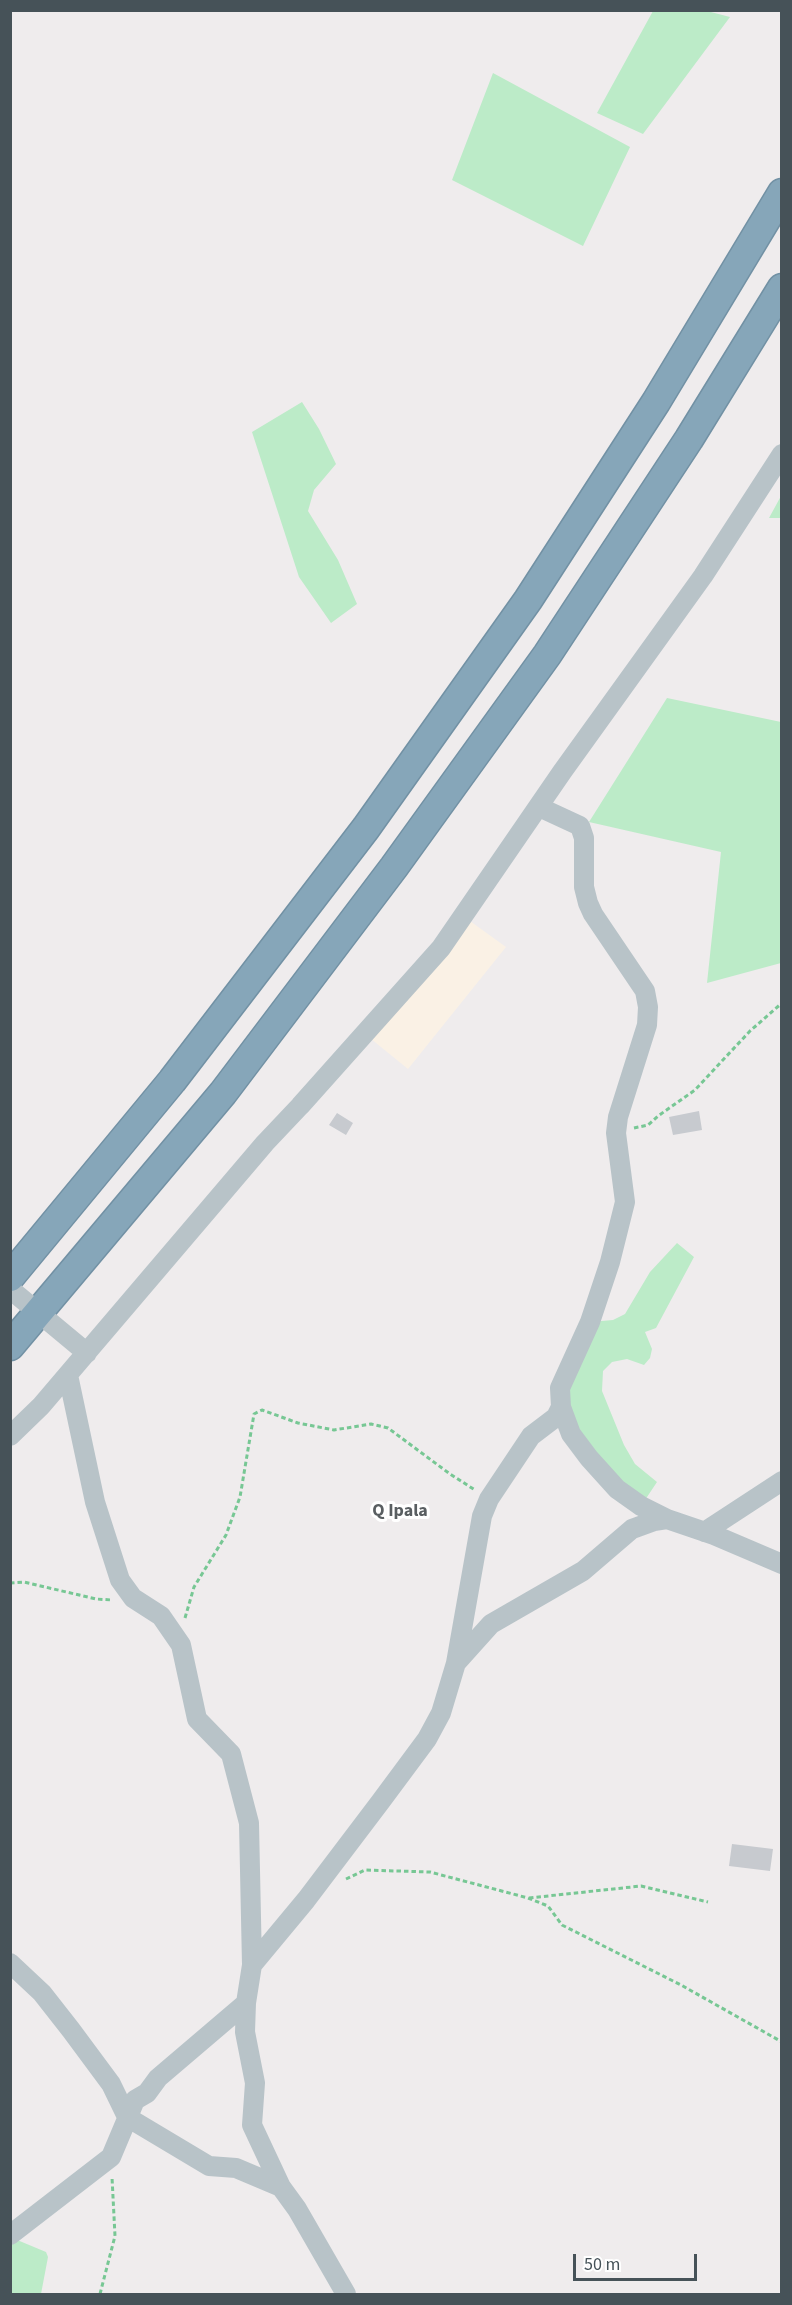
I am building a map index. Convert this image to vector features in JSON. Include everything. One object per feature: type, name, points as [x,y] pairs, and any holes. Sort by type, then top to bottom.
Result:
[{"type":"highway","points":[[10,1277],[172,1081],[407,771],[534,590],[656,402],[782,193]]},
{"type":"highway","points":[[10,1346],[223,1093],[401,857],[547,655],[689,439],[782,288]]},
{"type":"street","points":[[10,1436],[41,1406],[265,1143],[441,948],[538,807],[704,576],[782,454]]},
{"type":"street","points":[[538,807],[580,826],[584,838],[584,887],[588,903],[645,991],[648,1007],[647,1025],[618,1117],[616,1132],[625,1202],[610,1262],[590,1322],[560,1388],[561,1407],[571,1434],[617,1489],[641,1506],[666,1519],[782,1564]]},
{"type":"street","points":[[10,1289],[87,1353]]},
{"type":"street","points":[[68,1375],[95,1502],[120,1580],[133,1598],[161,1616],[181,1645],[197,1719],[231,1754],[249,1823],[252,1965],[246,2003],[245,2032],[255,2083],[252,2125],[281,2187],[297,2209],[346,2295]]},
{"type":"street","points":[[252,1965],[306,1900],[427,1739],[441,1713],[456,1663],[482,1516],[489,1499],[531,1436],[556,1417],[561,1407]]},
{"type":"street","points":[[704,1532],[782,1481]]},
{"type":"street","points":[[456,1663],[491,1624],[583,1571],[632,1528],[666,1519]]},
{"type":"street","points":[[10,1963],[42,1993],[71,2030],[111,2084],[127,2117],[209,2166],[236,2168],[281,2187]]},
{"type":"street","points":[[10,2235],[111,2157],[135,2100],[147,2093],[158,2078],[246,2003]]},
{"type":"path","points":[[616,1132],[648,1125],[695,1090],[750,1030],[782,1003]]},
{"type":"path","points":[[181,1645],[186,1611],[194,1587],[226,1535],[240,1497],[254,1414],[262,1410],[298,1423],[334,1431],[371,1424],[388,1428],[450,1474],[489,1499]]},
{"type":"path","points":[[10,1583],[24,1582],[96,1599],[125,1601],[133,1598]]},
{"type":"path","points":[[342,1881],[365,1870],[430,1872],[528,1898],[548,1906],[562,1925],[681,1985],[782,2042]]},
{"type":"path","points":[[528,1898],[641,1886],[708,1902]]},
{"type":"path","points":[[100,2295],[115,2236],[111,2157]]},
{"type":"shaded area","points":[[463,916],[506,947],[408,1069],[365,1034]]},
{"type":"green space","points":[[653,11],[707,11],[730,17],[643,134],[597,113]]},
{"type":"green space","points":[[493,73],[630,147],[583,246],[452,180]]},
{"type":"green space","points":[[302,402],[319,429],[336,464],[314,490],[308,511],[338,560],[357,604],[331,623],[299,577],[252,432]]},
{"type":"green space","points":[[781,496],[781,518],[769,518]]},
{"type":"green space","points":[[667,698],[781,722],[781,963],[707,983],[721,852],[589,822]]},
{"type":"green space","points":[[677,1243],[694,1257],[656,1328],[645,1332],[652,1349],[650,1358],[644,1365],[627,1359],[612,1362],[603,1371],[602,1391],[624,1445],[635,1464],[657,1482],[641,1506],[617,1489],[561,1407],[590,1322],[613,1320],[625,1314],[650,1272]]},
{"type":"green space","points":[[10,2237],[46,2252],[48,2257],[41,2294],[11,2294]]},
{"type":"building","points":[[699,1111],[702,1130],[673,1135],[669,1117]]},
{"type":"building","points":[[337,1113],[353,1123],[346,1135],[329,1125]]},
{"type":"building","points":[[732,1844],[773,1849],[770,1871],[729,1866]]},
{"type":"district","name":"Q Ipala","points":[[400,1512]]}]
